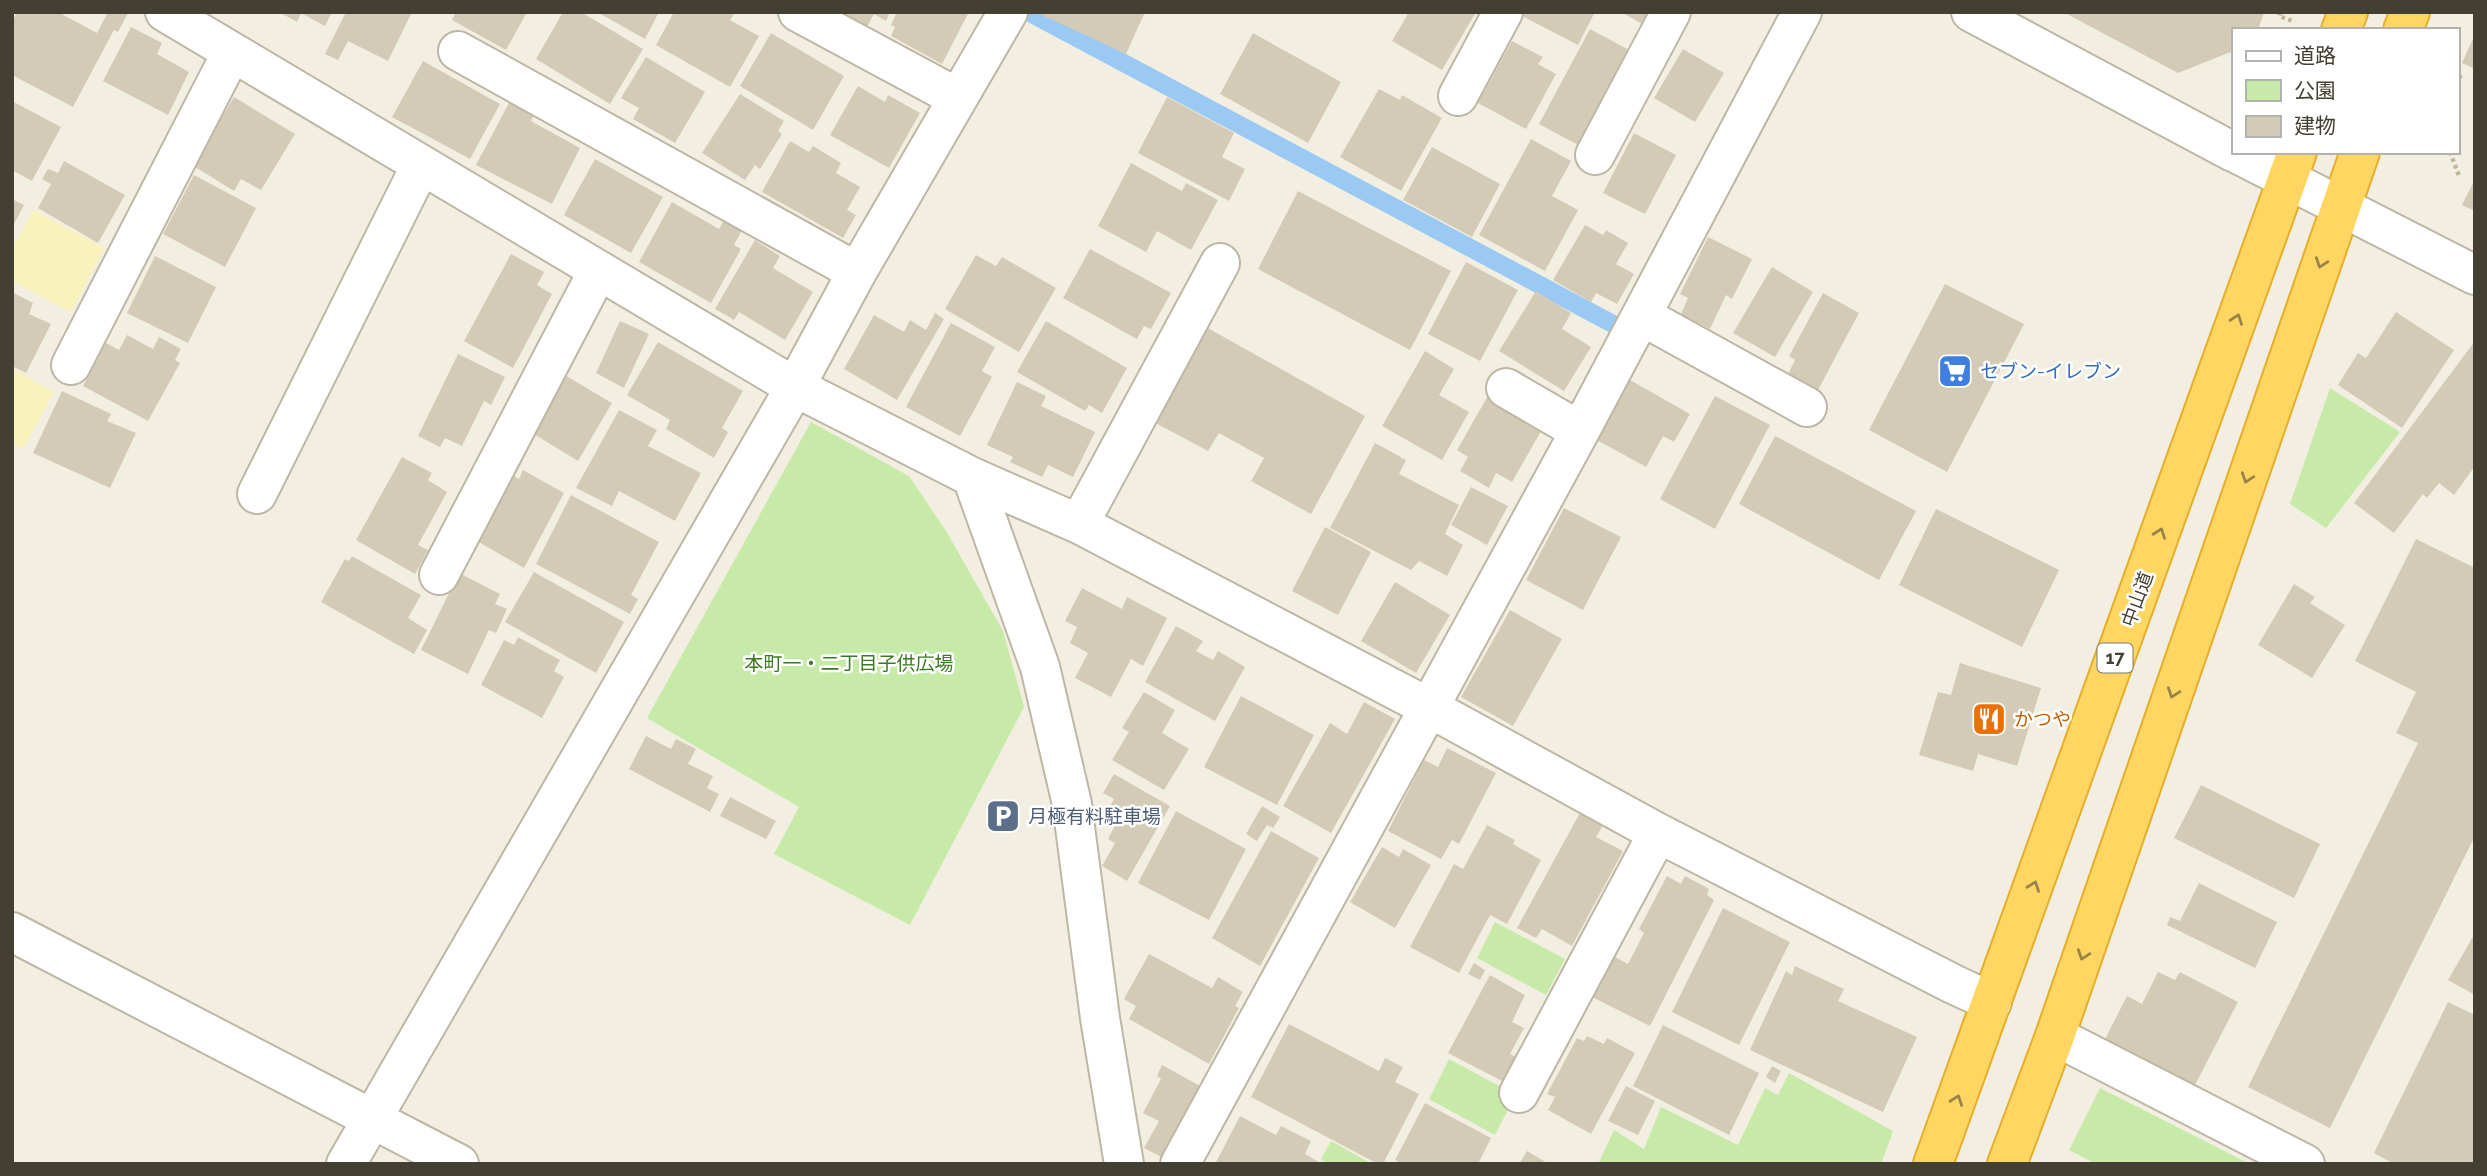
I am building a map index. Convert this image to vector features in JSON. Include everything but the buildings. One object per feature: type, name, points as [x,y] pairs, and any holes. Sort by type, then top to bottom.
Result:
[{"type":"highway","points":[[2007,1164],[2055,1036],[2359,154]]},
{"type":"highway","name":"中山道","points":[[1933,1164],[2292,166]]},
{"type":"street","points":[[165,12],[795,387],[972,477],[1079,524],[1427,707],[1658,833],[1953,985],[1992,1002]]},
{"type":"street","points":[[798,12],[958,98]]},
{"type":"street","points":[[346,1164],[795,387],[857,272],[1008,12]]},
{"type":"street","points":[[1458,96],[1503,12]]},
{"type":"street","points":[[1595,155],[1671,12]]},
{"type":"street","points":[[1180,1164],[1580,431],[1802,12]]},
{"type":"street","points":[[1971,12],[2232,151]]},
{"type":"street","points":[[458,51],[857,272]]},
{"type":"street","points":[[71,365],[232,52]]},
{"type":"street","points":[[2242,154],[2292,166],[2340,207],[2475,275]]},
{"type":"street","points":[[257,494],[421,165]]},
{"type":"street","points":[[1079,524],[1220,263]]},
{"type":"street","points":[[439,575],[598,271]]},
{"type":"street","points":[[1642,316],[1807,407]]},
{"type":"street","points":[[1506,388],[1580,431]]},
{"type":"street","points":[[972,477],[1040,667],[1072,804],[1100,1018],[1124,1164]]},
{"type":"street","points":[[1519,1093],[1658,833]]},
{"type":"street","points":[[12,932],[459,1164]]},
{"type":"street","points":[[2055,1036],[2305,1164]]},
{"type":"path","points":[[2451,154],[2459,176]]},
{"type":"green space","points":[[2330,388],[2400,432],[2326,528],[2290,504]]},
{"type":"green space","name":"本町一・二丁目子供広場","points":[[811,422],[909,476],[946,531],[1003,631],[1024,707],[910,925],[774,854],[799,807],[647,718]]},
{"type":"green space","points":[[1495,922],[1565,959],[1546,995],[1477,958]]},
{"type":"green space","points":[[1449,1059],[1501,1087],[1498,1094],[1512,1102],[1495,1135],[1429,1099]]},
{"type":"green space","points":[[1789,1073],[1893,1131],[1881,1164],[1598,1164],[1614,1130],[1644,1149],[1661,1107],[1738,1145],[1765,1088],[1778,1095]]},
{"type":"green space","points":[[2100,1088],[2244,1161],[2243,1164],[2096,1164],[2069,1150]]},
{"type":"green space","points":[[1331,1141],[1372,1164],[1327,1164],[1321,1159]]},
{"type":"sand","points":[[33,210],[104,248],[71,312],[12,281],[12,250]]},
{"type":"sand","points":[[12,369],[54,392],[23,449],[12,443]]},
{"type":"waterway","points":[[1032,14],[1611,323]]},
{"type":"place","name":"セブン-イレブン","points":[[1955,371]]},
{"type":"place","name":"かつや","points":[[1989,719]]},
{"type":"place","name":"月極有料駐車場","points":[[1003,816]]}]
